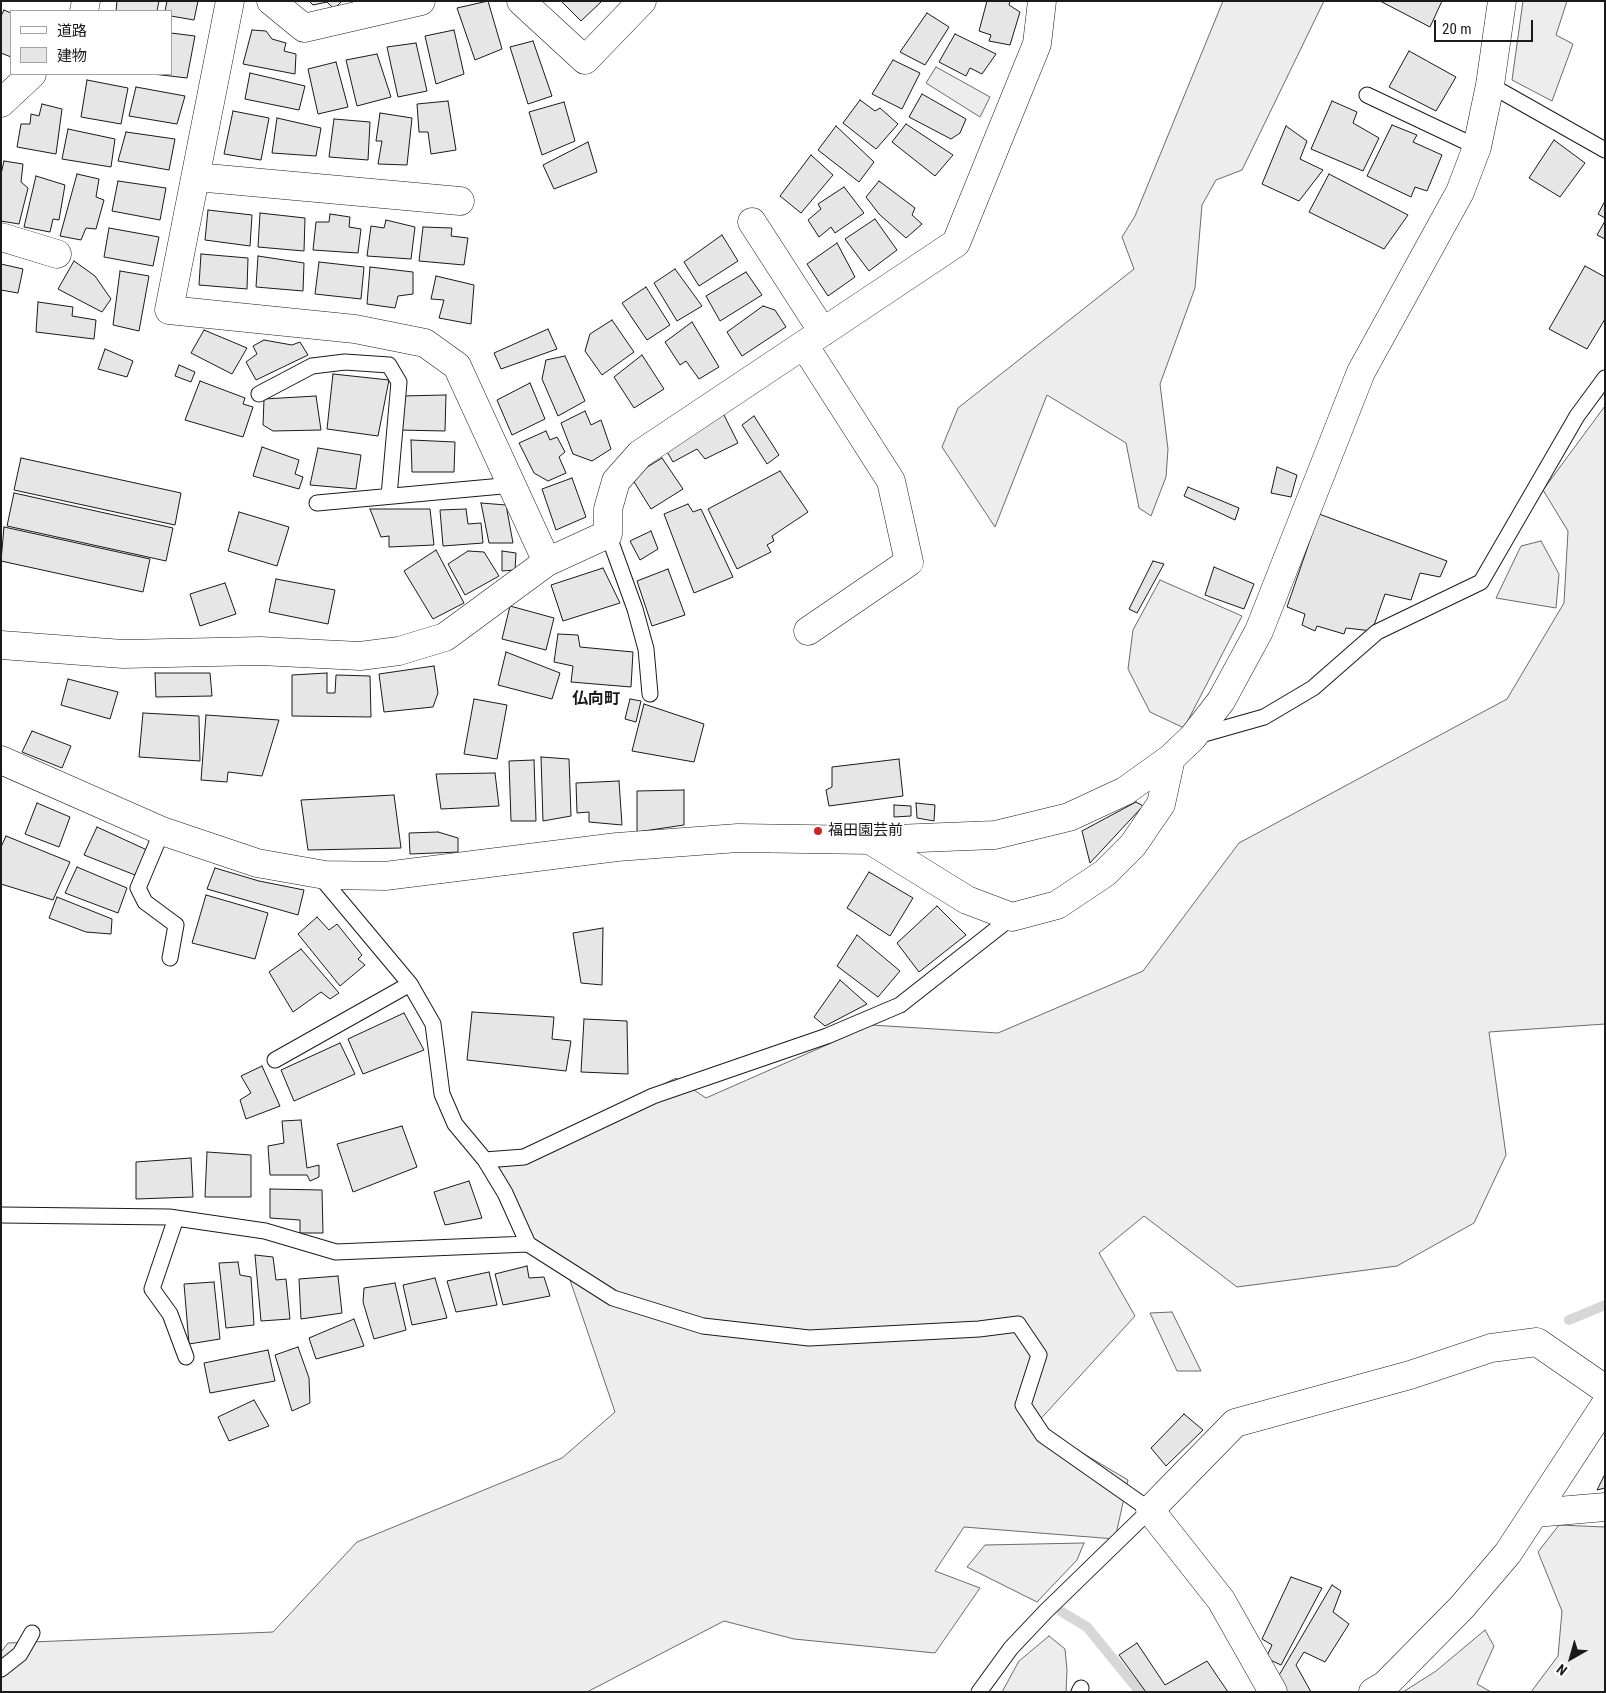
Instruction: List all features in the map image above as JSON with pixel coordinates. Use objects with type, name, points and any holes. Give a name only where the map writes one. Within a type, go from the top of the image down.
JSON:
[{"type":"street","points":[[230,1],[169,310],[355,329],[425,343],[457,366],[547,562]]},
{"type":"street","points":[[271,1],[304,28],[421,1]]},
{"type":"street","points":[[521,1],[585,60],[642,1]]},
{"type":"street","points":[[1,645],[123,654],[260,652],[360,656],[399,651],[445,637],[547,562],[608,534],[608,510],[616,481],[640,454],[956,243],[1037,44],[1042,1]]},
{"type":"street","points":[[1,760],[162,830],[258,863],[318,874],[385,876],[617,847],[738,838],[870,840],[994,835],[1070,817],[1125,791],[1171,758],[1193,737],[1221,701],[1259,631],[1361,372],[1460,192],[1477,147],[1490,85],[1502,1]]},
{"type":"street","points":[[1,104],[31,75]]},
{"type":"street","points":[[196,176],[460,201]]},
{"type":"street","points":[[752,222],[891,481],[909,562],[808,631]]},
{"type":"street","points":[[1,237],[57,254]]},
{"type":"street","points":[[870,840],[967,900],[1012,917],[1057,905],[1105,873],[1126,852],[1161,804],[1171,758]]},
{"type":"street","points":[[1273,1692],[1221,1600],[1150,1510],[1234,1423],[1410,1375],[1491,1348],[1537,1342],[1605,1389]]},
{"type":"street","points":[[1373,1692],[1385,1685],[1462,1607],[1508,1553],[1605,1405]]},
{"type":"street","points":[[1534,1513],[1605,1507]]},
{"type":"lane","points":[[1490,85],[1605,150]]},
{"type":"lane","points":[[1367,95],[1477,147]]},
{"type":"lane","points":[[259,394],[312,366],[345,362],[389,365],[399,382],[389,496]]},
{"type":"lane","points":[[1193,737],[1264,717],[1313,688],[1377,632],[1481,582],[1577,416],[1605,378]]},
{"type":"lane","points":[[317,503],[513,485]]},
{"type":"lane","points":[[608,534],[635,609],[646,649],[650,694]]},
{"type":"lane","points":[[162,830],[138,888],[145,902],[176,925],[170,958]]},
{"type":"lane","points":[[318,874],[410,984],[433,1024],[442,1094],[454,1124],[485,1160],[505,1193],[528,1244],[613,1298],[704,1326],[809,1338],[1018,1324],[1040,1355],[1023,1406],[1043,1435],[1150,1510],[1046,1611],[1012,1648],[979,1692]]},
{"type":"lane","points":[[485,1160],[524,1157],[653,1096],[827,1036],[900,1005],[1012,917]]},
{"type":"lane","points":[[275,1060],[410,984]]},
{"type":"lane","points":[[1,1216],[176,1218],[265,1231],[336,1252],[528,1244]]},
{"type":"lane","points":[[176,1218],[152,1289],[170,1314],[186,1357]]},
{"type":"lane","points":[[1,1669],[20,1654],[32,1633]]},
{"type":"shaded area","points":[[1223,1],[1324,1],[1242,170],[1216,180],[1202,205],[1195,288],[1160,384],[1168,449],[1166,477],[1151,516],[1139,508],[1126,443],[1047,395],[995,527],[942,447],[958,408],[1134,269],[1122,237],[1135,216]]},
{"type":"shaded area","points":[[1523,1],[1567,1],[1556,35],[1573,44],[1552,101],[1512,80]]},
{"type":"shaded area","points":[[936,67],[990,97],[980,117],[926,83]]},
{"type":"shaded area","points":[[1605,406],[1605,1024],[1489,1032],[1506,1155],[1474,1223],[1397,1266],[1237,1287],[1144,1216],[1099,1253],[1135,1316],[1035,1425],[1128,1480],[1115,1539],[964,1527],[935,1571],[980,1588],[935,1653],[794,1639],[724,1621],[587,1692],[1,1692],[1,1652],[8,1643],[273,1632],[357,1542],[562,1458],[615,1412],[570,1280],[544,1257],[483,1172],[676,1078],[706,1098],[872,1025],[998,1033],[1143,971],[1239,843],[1507,699],[1564,603],[1568,531],[1543,490]]},
{"type":"shaded area","points":[[1541,541],[1559,574],[1556,608],[1496,598],[1521,546]]},
{"type":"shaded area","points":[[1160,580],[1242,616],[1184,728],[1150,712],[1128,669],[1133,630]]},
{"type":"shaded area","points":[[1172,1312],[1201,1371],[1177,1371],[1150,1313]]},
{"type":"shaded area","points":[[1559,1525],[1605,1527],[1605,1692],[1531,1692],[1558,1656],[1562,1611],[1538,1552]]},
{"type":"shaded area","points":[[1084,1543],[1077,1560],[1037,1602],[967,1567],[985,1545]]},
{"type":"shaded area","points":[[1485,1630],[1494,1646],[1477,1684],[1491,1692],[1403,1692],[1436,1671]]},
{"type":"shaded area","points":[[1049,1636],[1065,1649],[1067,1670],[1066,1692],[1002,1692],[1019,1661]]},
{"type":"building","points":[[117,1],[159,1],[157,10],[116,10]]},
{"type":"building","points":[[167,1],[198,1],[194,20],[172,16],[172,10],[165,10]]},
{"type":"building","points":[[309,1],[342,1],[334,9],[327,2],[313,5]]},
{"type":"building","points":[[488,1],[502,49],[475,60],[457,8]]},
{"type":"building","points":[[561,1],[602,1],[581,21]]},
{"type":"building","points":[[987,1],[1010,1],[1009,5],[1020,12],[1010,45],[989,41],[991,35],[979,31]]},
{"type":"building","points":[[1380,1],[1442,1],[1430,27]]},
{"type":"building","points":[[4,10],[10,13],[10,57],[1,53],[1,16]]},
{"type":"building","points":[[927,13],[949,27],[925,65],[900,52]]},
{"type":"building","points":[[252,30],[266,31],[272,39],[286,43],[284,51],[296,54],[295,74],[243,64]]},
{"type":"building","points":[[454,30],[464,74],[436,84],[425,36]]},
{"type":"building","points":[[172,33],[195,36],[187,78],[162,75],[172,75]]},
{"type":"building","points":[[955,34],[996,54],[982,74],[970,68],[966,76],[939,62]]},
{"type":"building","points":[[533,41],[552,96],[528,104],[510,47]]},
{"type":"building","points":[[416,43],[427,91],[398,97],[387,47]]},
{"type":"building","points":[[1409,51],[1456,77],[1436,111],[1389,87]]},
{"type":"building","points":[[377,54],[391,97],[357,106],[346,60]]},
{"type":"building","points":[[893,60],[920,73],[902,109],[872,94]]},
{"type":"building","points":[[336,62],[348,107],[318,114],[308,69]]},
{"type":"building","points":[[250,73],[305,86],[299,110],[245,99]]},
{"type":"building","points":[[87,80],[128,88],[121,124],[81,117]]},
{"type":"building","points":[[136,87],[185,96],[177,124],[129,116]]},
{"type":"building","points":[[922,94],[966,119],[960,133],[951,139],[909,117]]},
{"type":"building","points":[[860,100],[875,111],[880,108],[898,124],[876,149],[843,123]]},
{"type":"building","points":[[448,101],[456,150],[431,154],[428,132],[419,132],[417,104]]},
{"type":"building","points":[[1332,101],[1357,112],[1353,123],[1379,138],[1363,171],[1311,149]]},
{"type":"building","points":[[564,102],[575,141],[542,155],[529,112]]},
{"type":"building","points":[[42,104],[62,109],[56,154],[17,147],[21,124],[30,124],[31,114],[39,116]]},
{"type":"building","points":[[233,111],[269,118],[261,160],[224,154]]},
{"type":"building","points":[[380,113],[412,118],[407,165],[378,164],[382,141],[376,141]]},
{"type":"building","points":[[277,118],[321,128],[316,156],[272,153]]},
{"type":"building","points":[[334,119],[370,122],[368,160],[329,157]]},
{"type":"building","points":[[906,124],[953,155],[935,176],[892,142]]},
{"type":"building","points":[[1392,125],[1417,135],[1413,142],[1442,155],[1427,191],[1415,187],[1411,197],[1367,176]]},
{"type":"building","points":[[836,126],[874,162],[859,182],[818,150]]},
{"type":"building","points":[[1286,126],[1307,141],[1300,159],[1323,170],[1299,201],[1262,184]]},
{"type":"building","points":[[68,129],[115,139],[111,167],[62,159]]},
{"type":"building","points":[[126,132],[175,139],[169,170],[118,161]]},
{"type":"building","points":[[1554,140],[1585,163],[1560,197],[1529,178]]},
{"type":"building","points":[[588,142],[597,172],[554,189],[543,165]]},
{"type":"building","points":[[811,155],[833,175],[801,213],[780,196]]},
{"type":"building","points":[[4,161],[23,164],[21,182],[28,188],[19,224],[1,221],[1,174]]},
{"type":"building","points":[[77,174],[99,179],[96,197],[104,200],[96,229],[86,228],[81,240],[60,236]]},
{"type":"building","points":[[1329,174],[1408,215],[1384,249],[1309,212]]},
{"type":"building","points":[[36,176],[65,185],[59,220],[53,219],[50,232],[24,227]]},
{"type":"building","points":[[118,181],[166,188],[160,220],[112,211]]},
{"type":"building","points":[[879,181],[915,208],[912,215],[922,224],[906,238],[879,214],[866,197]]},
{"type":"building","points":[[844,187],[864,213],[835,233],[831,227],[819,237],[808,220],[821,209],[818,204]]},
{"type":"building","points":[[1605,201],[1605,218],[1598,214]]},
{"type":"building","points":[[208,210],[252,215],[250,246],[205,240]]},
{"type":"building","points":[[260,213],[305,218],[304,251],[258,247]]},
{"type":"building","points":[[330,214],[350,217],[349,227],[361,229],[358,253],[313,250],[316,222],[329,222]]},
{"type":"building","points":[[875,219],[897,250],[869,271],[845,239]]},
{"type":"building","points":[[386,220],[415,227],[411,259],[367,256],[371,226],[384,228]]},
{"type":"building","points":[[1605,221],[1605,239],[1597,235]]},
{"type":"building","points":[[423,227],[452,228],[451,236],[468,238],[464,265],[419,261]]},
{"type":"building","points":[[109,228],[159,237],[153,266],[104,257]]},
{"type":"building","points":[[722,235],[738,261],[699,286],[684,262]]},
{"type":"building","points":[[837,243],[855,277],[828,296],[807,264]]},
{"type":"building","points":[[201,254],[248,258],[247,289],[199,285]]},
{"type":"building","points":[[258,256],[304,263],[303,291],[256,287]]},
{"type":"building","points":[[74,261],[95,276],[111,299],[102,312],[58,289]]},
{"type":"building","points":[[319,262],[364,267],[361,299],[315,294]]},
{"type":"building","points":[[1,264],[23,269],[18,293],[1,290]]},
{"type":"building","points":[[1585,266],[1605,277],[1605,319],[1587,349],[1549,329]]},
{"type":"building","points":[[370,267],[413,272],[413,294],[398,296],[395,308],[367,304]]},
{"type":"building","points":[[675,269],[702,306],[677,321],[654,283]]},
{"type":"building","points":[[120,271],[149,276],[139,331],[113,325]]},
{"type":"building","points":[[746,272],[762,295],[720,321],[706,296]]},
{"type":"building","points":[[436,276],[474,285],[471,324],[439,318],[444,300],[431,299]]},
{"type":"building","points":[[646,287],[670,325],[647,340],[622,303]]},
{"type":"building","points":[[38,302],[73,307],[72,316],[96,320],[94,339],[36,332]]},
{"type":"building","points":[[763,306],[775,310],[786,327],[742,356],[727,332]]},
{"type":"building","points":[[612,320],[634,352],[602,375],[585,351],[590,334]]},
{"type":"building","points":[[692,322],[719,367],[699,379],[686,361],[680,365],[665,342]]},
{"type":"building","points":[[548,329],[557,349],[501,369],[494,353]]},
{"type":"building","points":[[204,330],[247,348],[232,374],[191,353]]},
{"type":"building","points":[[264,340],[292,345],[300,342],[308,355],[256,380],[246,362],[257,354],[253,346]]},
{"type":"building","points":[[105,349],[133,361],[127,377],[98,369]]},
{"type":"building","points":[[642,355],[664,389],[634,408],[614,377]]},
{"type":"building","points":[[565,356],[585,401],[558,416],[542,379],[546,360]]},
{"type":"building","points":[[179,365],[195,372],[191,382],[175,376]]},
{"type":"building","points":[[333,374],[389,380],[378,436],[327,429]]},
{"type":"building","points":[[200,381],[245,398],[243,404],[253,407],[243,437],[185,420]]},
{"type":"building","points":[[530,383],[545,419],[512,435],[497,400]]},
{"type":"building","points":[[446,395],[445,431],[398,430],[401,396]]},
{"type":"building","points":[[316,396],[321,430],[273,431],[263,425],[264,399]]},
{"type":"building","points":[[585,411],[591,425],[601,420],[611,449],[592,461],[573,454],[561,423]]},
{"type":"building","points":[[723,413],[738,443],[705,459],[697,449],[673,462],[666,450]]},
{"type":"building","points":[[754,416],[779,455],[767,464],[742,425]]},
{"type":"building","points":[[546,431],[550,440],[557,437],[565,452],[559,457],[566,473],[548,481],[534,473],[519,443]]},
{"type":"building","points":[[411,440],[455,442],[454,472],[412,472]]},
{"type":"building","points":[[262,447],[299,460],[295,474],[303,477],[299,489],[253,476]]},
{"type":"building","points":[[318,448],[361,455],[356,489],[310,485]]},
{"type":"building","points":[[21,458],[181,493],[175,525],[14,490]]},
{"type":"building","points":[[662,458],[683,489],[651,509],[631,477]]},
{"type":"building","points":[[1277,467],[1297,475],[1291,497],[1271,493]]},
{"type":"building","points":[[780,471],[808,512],[772,536],[774,541],[767,545],[771,552],[737,569],[708,509]]},
{"type":"building","points":[[572,478],[586,517],[556,530],[542,489]]},
{"type":"building","points":[[1188,487],[1239,508],[1235,520],[1184,496]]},
{"type":"building","points":[[14,493],[173,528],[166,561],[7,526]]},
{"type":"building","points":[[481,503],[506,505],[513,543],[489,543]]},
{"type":"building","points":[[688,504],[693,512],[701,509],[733,577],[694,593],[664,514]]},
{"type":"building","points":[[370,509],[430,509],[434,545],[389,547],[389,536],[381,537]]},
{"type":"building","points":[[466,509],[468,524],[481,523],[483,543],[443,546],[440,510]]},
{"type":"building","points":[[239,512],[289,527],[277,566],[228,551]]},
{"type":"building","points":[[1319,514],[1447,561],[1440,577],[1420,573],[1411,600],[1385,594],[1372,631],[1346,628],[1344,634],[1317,626],[1315,631],[1302,625],[1305,614],[1287,607]]},
{"type":"building","points":[[4,527],[150,559],[143,592],[1,561]]},
{"type":"building","points":[[651,531],[658,549],[640,560],[630,541]]},
{"type":"building","points":[[436,550],[464,603],[433,619],[404,571]]},
{"type":"building","points":[[468,551],[484,552],[499,576],[465,595],[448,564]]},
{"type":"building","points":[[502,551],[516,553],[515,570],[502,571]]},
{"type":"building","points":[[1153,561],[1164,564],[1137,613],[1129,609]]},
{"type":"building","points":[[1214,567],[1254,584],[1244,609],[1205,595]]},
{"type":"building","points":[[603,568],[620,603],[563,621],[551,585]]},
{"type":"building","points":[[668,569],[685,615],[652,626],[637,581]]},
{"type":"building","points":[[276,579],[335,590],[328,624],[269,612]]},
{"type":"building","points":[[225,583],[236,614],[200,626],[190,594]]},
{"type":"building","points":[[510,606],[554,618],[546,650],[502,639]]},
{"type":"building","points":[[558,634],[578,635],[580,647],[633,652],[631,687],[571,682],[573,666],[554,662]]},
{"type":"building","points":[[506,652],[560,673],[552,699],[498,685]]},
{"type":"building","points":[[434,666],[438,693],[433,707],[384,712],[379,674]]},
{"type":"building","points":[[155,673],[210,673],[212,696],[156,697]]},
{"type":"building","points":[[327,673],[327,693],[335,693],[336,675],[370,676],[371,717],[292,716],[292,675]]},
{"type":"building","points":[[68,679],[118,692],[110,719],[61,705]]},
{"type":"building","points":[[474,699],[507,705],[497,759],[464,754]]},
{"type":"building","points":[[630,699],[641,701],[636,722],[625,719]]},
{"type":"building","points":[[644,704],[704,724],[694,762],[632,751]]},
{"type":"building","points":[[143,713],[199,716],[200,761],[139,757]]},
{"type":"building","points":[[206,715],[279,720],[262,776],[228,772],[227,782],[201,780]]},
{"type":"building","points":[[32,731],[71,746],[62,768],[22,752]]},
{"type":"building","points":[[541,757],[569,759],[571,816],[543,821]]},
{"type":"building","points":[[899,759],[903,796],[829,806],[826,790],[832,787],[832,767]]},
{"type":"building","points":[[534,760],[536,821],[511,821],[509,761]]},
{"type":"building","points":[[495,773],[499,806],[441,809],[436,774]]},
{"type":"building","points":[[619,781],[622,825],[589,822],[589,812],[577,813],[576,783]]},
{"type":"building","points":[[684,790],[684,825],[637,832],[637,791]]},
{"type":"building","points":[[394,795],[401,848],[308,850],[301,800]]},
{"type":"building","points":[[1136,802],[1143,806],[1090,863],[1082,831]]},
{"type":"building","points":[[37,803],[70,817],[59,847],[25,834]]},
{"type":"building","points":[[916,803],[935,805],[934,821],[917,818]]},
{"type":"building","points":[[894,805],[911,806],[911,816],[894,817]]},
{"type":"building","points":[[97,827],[147,850],[135,875],[84,855]]},
{"type":"building","points":[[438,832],[458,838],[458,852],[410,854],[409,833]]},
{"type":"building","points":[[6,836],[70,862],[53,900],[1,884],[1,847]]},
{"type":"building","points":[[77,867],[127,888],[118,913],[65,893]]},
{"type":"building","points":[[215,868],[259,881],[304,890],[298,915],[207,889]]},
{"type":"building","points":[[869,872],[913,898],[890,936],[847,908]]},
{"type":"building","points":[[206,895],[268,913],[255,959],[192,943]]},
{"type":"building","points":[[57,897],[112,919],[111,934],[86,932],[49,918]]},
{"type":"building","points":[[937,906],[966,935],[919,972],[897,943]]},
{"type":"building","points":[[317,917],[329,930],[337,924],[362,955],[358,959],[365,965],[340,986],[298,934]]},
{"type":"building","points":[[603,928],[602,985],[581,983],[573,933]]},
{"type":"building","points":[[857,935],[900,971],[878,997],[837,966]]},
{"type":"building","points":[[301,949],[339,993],[330,999],[321,992],[293,1012],[269,972]]},
{"type":"building","points":[[840,980],[867,1004],[825,1026],[814,1017]]},
{"type":"building","points":[[472,1012],[554,1017],[552,1039],[571,1041],[566,1071],[467,1060]]},
{"type":"building","points":[[404,1013],[424,1050],[363,1074],[348,1039]]},
{"type":"building","points":[[584,1019],[627,1021],[628,1074],[581,1072]]},
{"type":"building","points":[[340,1043],[355,1074],[294,1101],[281,1070]]},
{"type":"building","points":[[262,1066],[280,1106],[246,1119],[240,1100],[251,1093],[241,1076]]},
{"type":"building","points":[[301,1120],[307,1168],[319,1165],[319,1177],[310,1181],[307,1175],[270,1175],[268,1146],[284,1143],[282,1121]]},
{"type":"building","points":[[402,1126],[417,1167],[353,1192],[337,1144]]},
{"type":"building","points":[[207,1152],[251,1155],[251,1197],[205,1197]]},
{"type":"building","points":[[191,1158],[193,1197],[136,1199],[136,1162]]},
{"type":"building","points":[[469,1181],[482,1218],[445,1225],[434,1192]]},
{"type":"building","points":[[270,1189],[322,1190],[323,1233],[300,1233],[300,1220],[270,1218]]},
{"type":"building","points":[[255,1255],[273,1257],[276,1280],[286,1279],[290,1319],[261,1321]]},
{"type":"building","points":[[238,1262],[240,1275],[251,1277],[254,1325],[226,1328],[219,1263]]},
{"type":"building","points":[[527,1266],[529,1278],[544,1277],[550,1296],[503,1305],[495,1274]]},
{"type":"building","points":[[489,1272],[497,1305],[456,1312],[447,1281]]},
{"type":"building","points":[[338,1276],[342,1313],[301,1319],[299,1279]]},
{"type":"building","points":[[435,1278],[447,1318],[412,1325],[403,1285]]},
{"type":"building","points":[[214,1282],[220,1339],[189,1344],[184,1284]]},
{"type":"building","points":[[395,1283],[406,1330],[374,1339],[363,1302],[364,1288]]},
{"type":"building","points":[[354,1319],[364,1346],[316,1359],[309,1338]]},
{"type":"building","points":[[298,1347],[309,1378],[310,1403],[292,1411],[275,1355]]},
{"type":"building","points":[[268,1350],[275,1381],[210,1393],[204,1363]]},
{"type":"building","points":[[254,1400],[269,1426],[229,1441],[218,1417]]},
{"type":"building","points":[[1184,1414],[1203,1430],[1166,1466],[1151,1448]]},
{"type":"building","points":[[1605,1474],[1605,1488],[1597,1490]]},
{"type":"building","points":[[1291,1577],[1322,1588],[1281,1665],[1266,1658],[1272,1645],[1262,1639]]},
{"type":"building","points":[[1332,1585],[1341,1591],[1333,1612],[1349,1624],[1325,1662],[1304,1652],[1296,1665],[1311,1692],[1284,1692],[1278,1677]]},
{"type":"building","points":[[1137,1643],[1165,1685],[1207,1661],[1228,1692],[1146,1692],[1119,1655]]},
{"type":"waterway","points":[[1569,1320],[1605,1305]]},
{"type":"waterway","points":[[1062,1612],[1087,1627],[1140,1692]]},
{"type":"place","name":"福田園芸前","points":[[818,831]]},
{"type":"district","name":"仏向町","points":[[596,700]]}]
